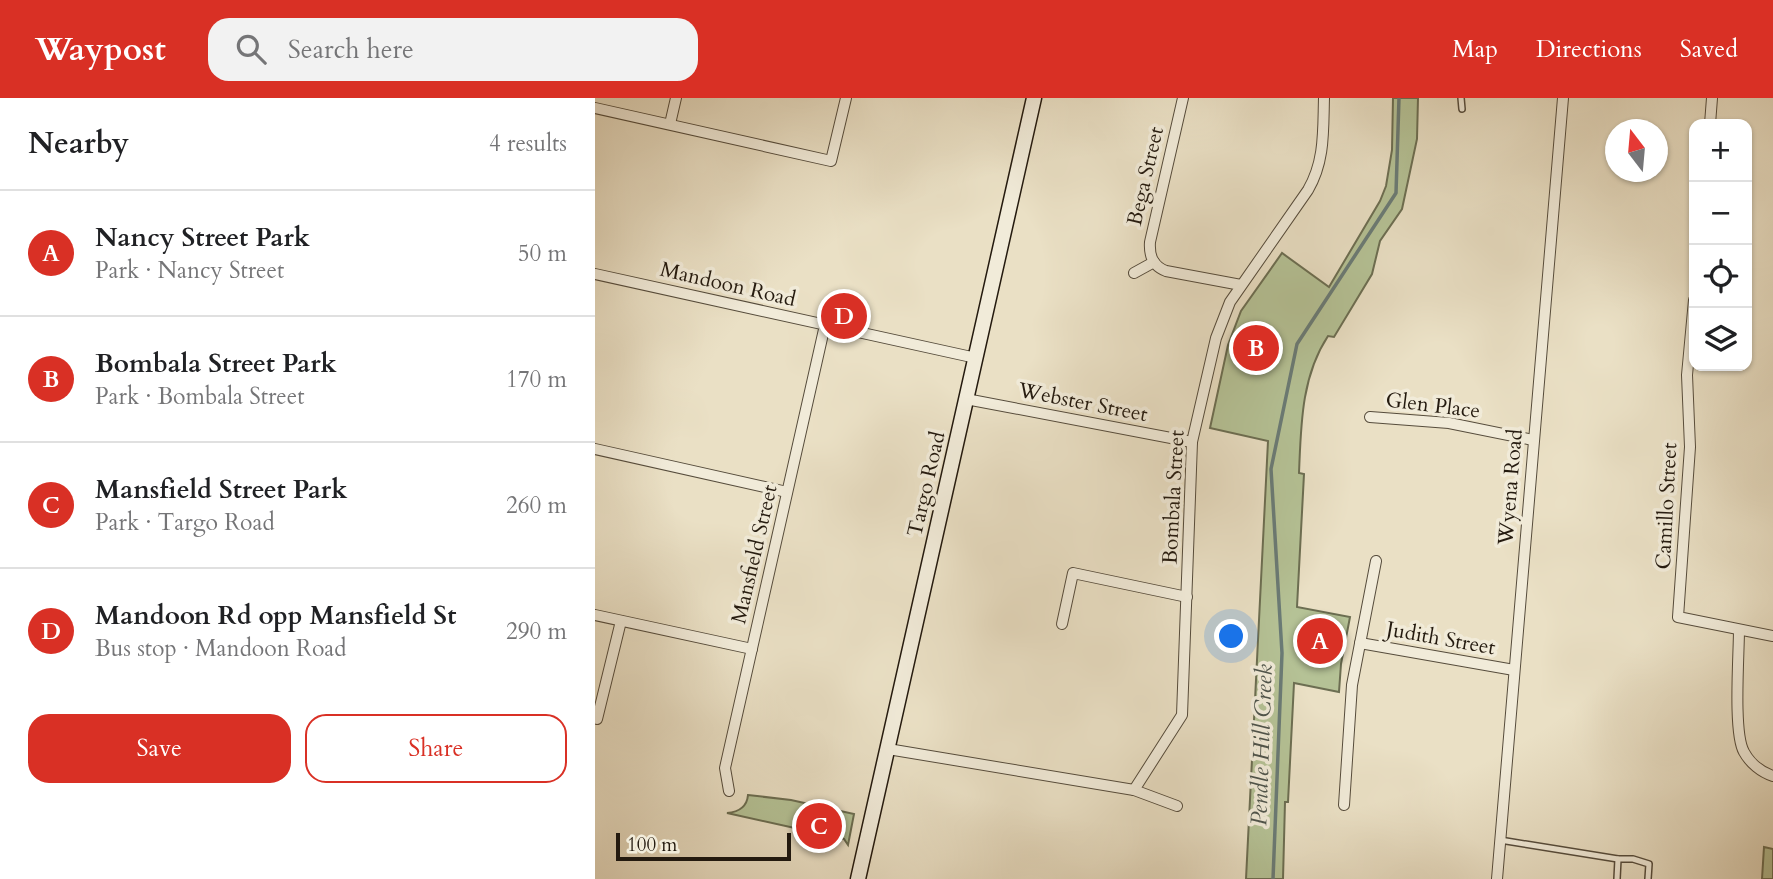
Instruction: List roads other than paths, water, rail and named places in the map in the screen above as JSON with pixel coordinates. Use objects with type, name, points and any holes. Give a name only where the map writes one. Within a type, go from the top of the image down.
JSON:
[{"type":"street","points":[[670,124],[676,98]]},
{"type":"street","points":[[595,108],[831,161],[846,98]]},
{"type":"street","name":"Targo Road","points":[[858,879],[1034,98]]},
{"type":"street","name":"Bega Street","points":[[1154,262],[1150,255],[1150,242],[1183,98]]},
{"type":"street","name":"Bombala Street","points":[[1134,790],[1182,715],[1192,442],[1216,338],[1224,315],[1241,285],[1308,190],[1316,174],[1322,152],[1324,98]]},
{"type":"street","name":"Wyena Road","points":[[1497,879],[1563,98]]},
{"type":"street","points":[[1710,119],[1712,98]]},
{"type":"street","points":[[1134,273],[1154,262],[1166,271],[1241,285]]},
{"type":"street","name":"Mandoon Road","points":[[595,274],[975,358]]},
{"type":"street","name":"Camillo Street","points":[[1693,308],[1687,376],[1690,447],[1678,617],[1773,636]]},
{"type":"street","name":"Mansfield Street","points":[[729,791],[725,768],[825,325]]},
{"type":"street","name":"Webster Street","points":[[967,399],[1192,442]]},
{"type":"street","name":"Glen Place","points":[[1370,416],[1448,422],[1534,440]]},
{"type":"street","points":[[595,449],[787,492]]},
{"type":"street","points":[[1344,804],[1352,685],[1376,561]]},
{"type":"street","points":[[1062,625],[1073,573],[1187,597]]},
{"type":"street","points":[[595,615],[752,649]]},
{"type":"street","points":[[597,719],[621,621]]},
{"type":"street","points":[[1738,630],[1739,730],[1742,751],[1757,768],[1773,776]]},
{"type":"street","name":"Judith Street","points":[[1360,643],[1514,670]]},
{"type":"street","points":[[888,749],[1134,790],[1177,806]]},
{"type":"lane","points":[[1461,98],[1462,109]]},
{"type":"lane","points":[[1500,840],[1618,859],[1633,859],[1650,864],[1648,879]]},
{"type":"lane","points":[[1617,879],[1618,859]]},
{"type":"waterway","name":"Pendle Hill Creek","points":[[1273,879],[1282,653],[1271,469],[1297,344],[1396,193],[1399,98]]},
{"type":"place","name":"Mandoon Rd opp Mansfield St","points":[[844,316]]},
{"type":"place","name":"Bombala Street Park","points":[[1256,348]]},
{"type":"place","name":"Nancy Street Park","points":[[1320,641]]},
{"type":"place","name":"Mansfield Street Park","points":[[819,826]]}]
